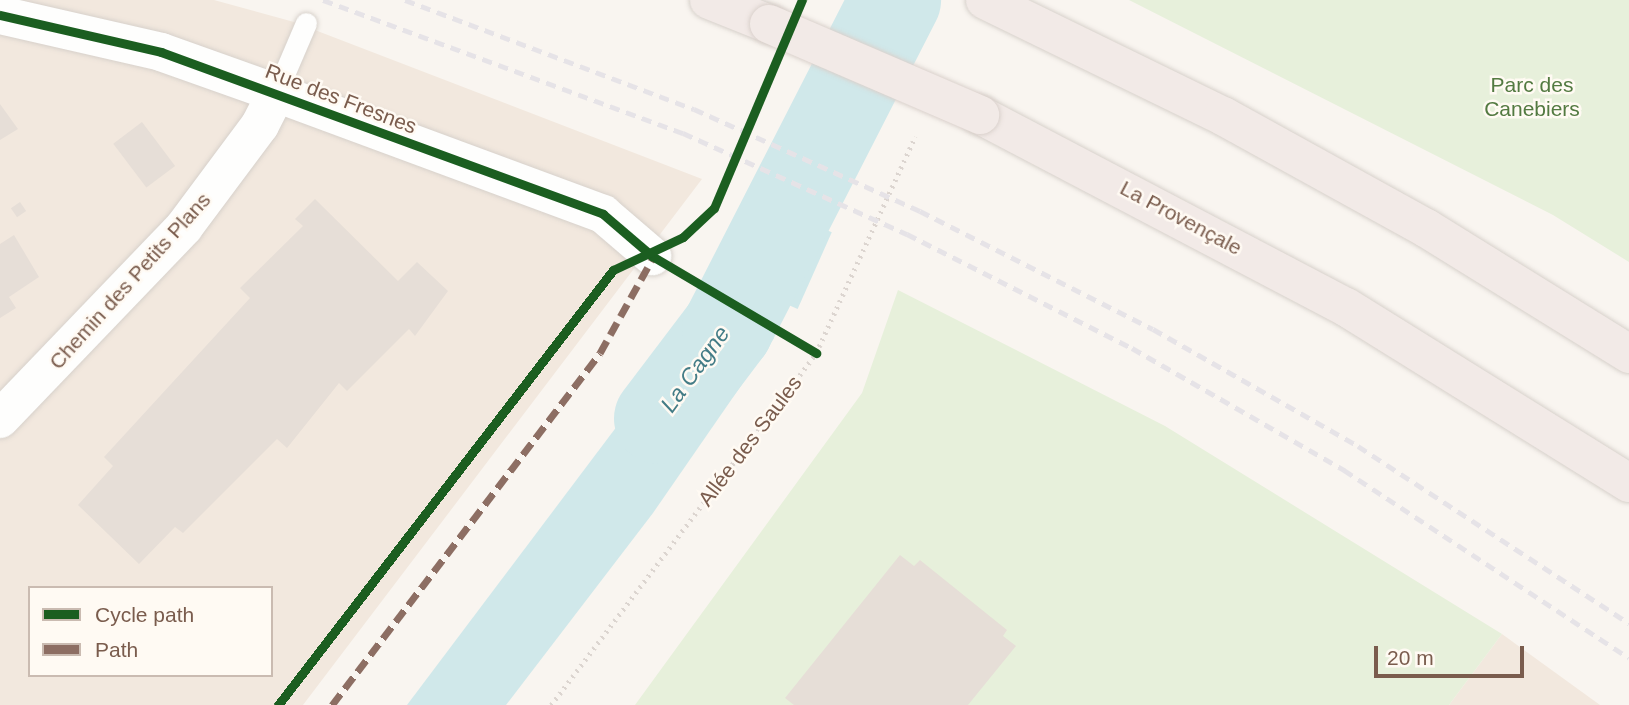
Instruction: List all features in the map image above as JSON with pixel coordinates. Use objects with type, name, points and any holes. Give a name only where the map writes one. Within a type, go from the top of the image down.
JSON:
[{"type":"highway","name":"La Provençale","points":[[709,0],[980,115],[1346,307],[1629,482]]},
{"type":"highway","points":[[1000,7],[1223,116],[1426,228],[1629,354]]},
{"type":"street","name":"Rue des Fresnes","points":[[0,15],[161,52],[276,93],[603,214],[652,256]]},
{"type":"street","name":"Chemin des Petits Plans","points":[[0,419],[184,227],[260,125],[276,93]]},
{"type":"lane","name":"Chemin des Petits Plans","points":[[276,93],[306,23]]},
{"type":"shaded area","points":[[0,0],[214,0],[294,22],[702,179],[303,705],[0,705]]},
{"type":"shaded area","points":[[1502,634],[1600,705],[1449,705]]},
{"type":"green space","name":"Parc des Canebiers","points":[[1129,0],[1629,0],[1629,262],[1553,215]]},
{"type":"green space","points":[[898,290],[1165,426],[1502,634],[1449,705],[635,705],[862,393]]},
{"type":"water","points":[[766,203],[832,232],[798,309],[732,280]]},
{"type":"water","points":[[709,304],[774,338],[653,513],[506,705],[407,705]]},
{"type":"building","points":[[0,104],[18,129],[0,140]]},
{"type":"building","points":[[142,122],[175,166],[146,188],[113,144]]},
{"type":"building","points":[[315,199],[398,281],[417,262],[448,291],[415,336],[409,329],[347,391],[339,383],[287,448],[277,439],[183,533],[175,527],[139,564],[78,505],[113,466],[104,457],[250,298],[240,288],[303,226],[295,219]]},
{"type":"building","points":[[20,202],[26,211],[17,217],[11,208]]},
{"type":"building","points":[[14,235],[39,277],[9,297],[16,308],[0,318],[0,244]]},
{"type":"building","points":[[900,555],[914,566],[920,560],[1007,630],[1003,636],[1016,646],[968,705],[794,705],[785,698]]},
{"type":"waterway","name":"La Cagne","points":[[659,418],[727,328],[895,0]]},
{"type":"railway","points":[[323,0],[683,133],[907,234],[1132,348],[1344,470],[1629,658]]},
{"type":"railway","points":[[405,0],[694,109],[920,211],[1153,329],[1358,446],[1629,623]]},
{"type":"marked path","points":[[332,705],[600,353],[655,254]]},
{"type":"cycle path","points":[[278,705],[613,270],[683,237],[714,208],[802,0]]},
{"type":"cycle path","points":[[0,15],[161,52],[603,214],[652,256],[816,353]]}]
